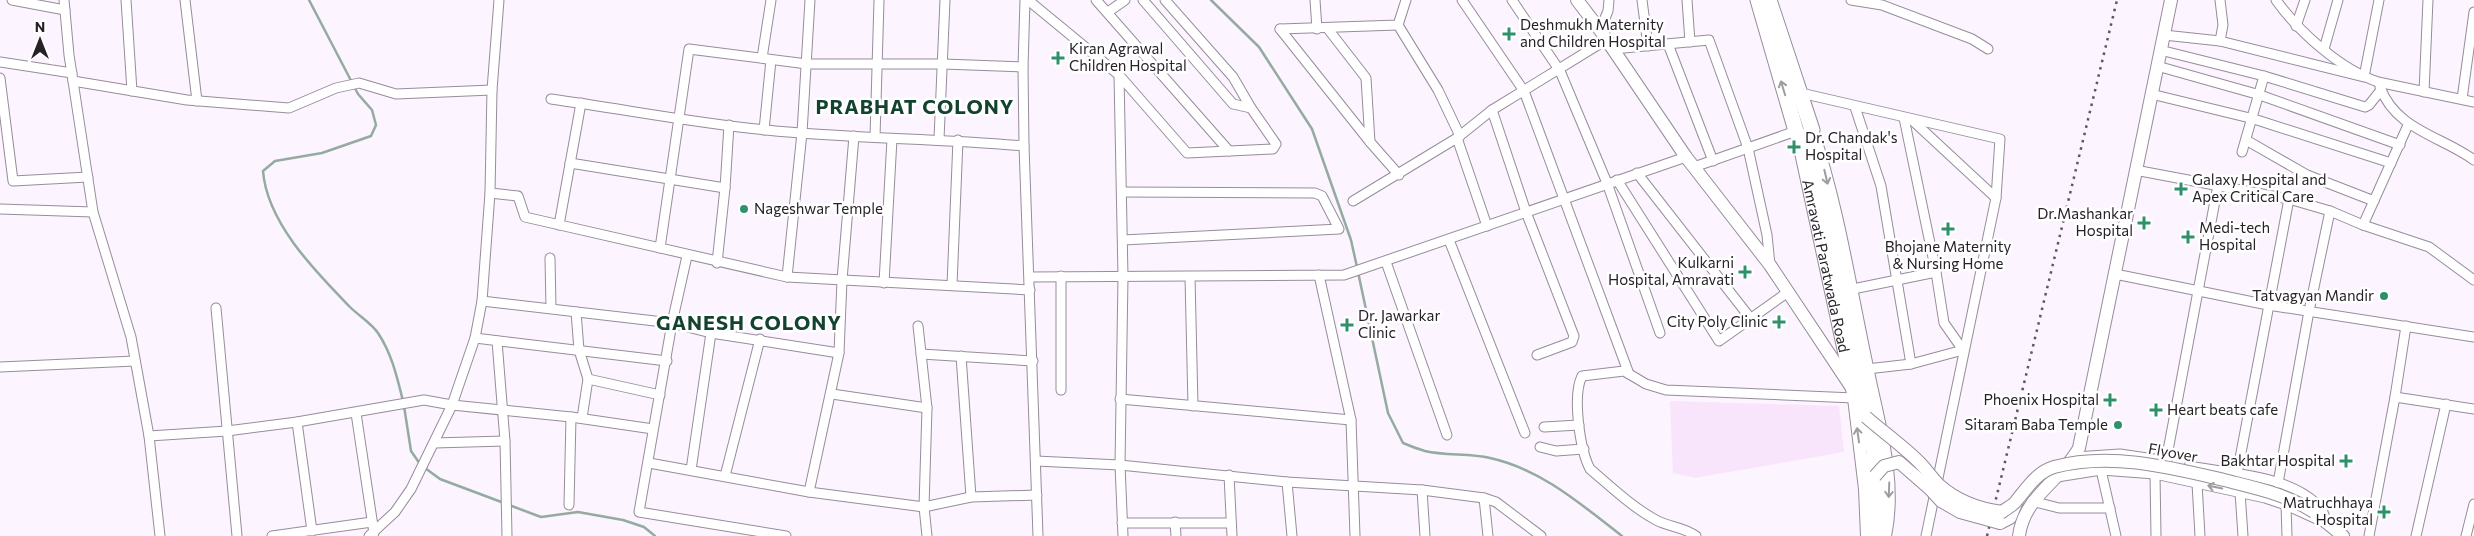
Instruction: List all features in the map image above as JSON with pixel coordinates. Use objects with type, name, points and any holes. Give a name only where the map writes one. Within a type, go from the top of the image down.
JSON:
[{"type":"main road","points":[[1577,0],[1606,39],[1686,157],[1770,265],[1853,393]]},
{"type":"main road","name":"Amravati Paratwada Road","points":[[1758,0],[1812,162],[1849,317],[1874,452],[1877,513],[1875,536]]},
{"type":"main road","name":"Amravati Paratwada Road","points":[[1769,0],[1801,93],[1803,134],[1853,393],[1866,489],[1867,536]]},
{"type":"main road","points":[[2019,536],[2026,510],[2032,501],[2075,457],[2079,448],[2171,0]]},
{"type":"main road","points":[[1803,134],[1824,165],[1852,289],[1889,476],[1885,536]]},
{"type":"main road","name":"Flyover","points":[[1866,417],[1919,462],[1939,485],[1972,506],[2002,512],[2017,501]]},
{"type":"main road","name":"Flyover","points":[[1875,476],[1884,466],[1899,462],[1941,502],[1960,512],[2000,523],[2010,518],[2024,490],[2036,478],[2052,468],[2089,463],[2121,462],[2166,467],[2290,498],[2314,512],[2343,536]]},
{"type":"street","points":[[12,0],[65,10]]},
{"type":"street","points":[[64,0],[72,77],[94,212],[125,314],[135,361],[149,436],[160,536]]},
{"type":"street","points":[[126,0],[132,90]]},
{"type":"street","points":[[185,0],[196,101]]},
{"type":"street","points":[[372,535],[395,512],[411,488],[430,453],[452,405],[476,338],[482,301],[490,193],[492,90],[499,0]]},
{"type":"street","points":[[771,0],[762,58],[771,60]]},
{"type":"street","points":[[787,277],[802,133],[810,0]]},
{"type":"street","points":[[875,138],[878,0]]},
{"type":"street","points":[[939,139],[945,0]]},
{"type":"street","points":[[1027,0],[1023,67],[1024,146],[1038,536]]},
{"type":"street","points":[[1027,0],[1119,75],[1187,153],[1273,149],[1276,147],[1276,144],[1251,108],[1233,77],[1165,0]]},
{"type":"street","points":[[1096,0],[1229,151]]},
{"type":"street","points":[[1108,12],[1125,0]]},
{"type":"street","points":[[1143,0],[1233,104],[1251,108]]},
{"type":"street","points":[[1315,0],[1317,29]]},
{"type":"street","points":[[1406,0],[1398,25],[1438,90],[1459,137],[1487,226]]},
{"type":"street","points":[[1462,0],[1524,91],[1566,198],[1629,374]]},
{"type":"street","points":[[1512,0],[1560,70],[1607,183],[1660,333]]},
{"type":"street","points":[[1606,39],[1609,0]]},
{"type":"street","points":[[1642,0],[1648,46]]},
{"type":"street","points":[[1687,0],[1690,42]]},
{"type":"street","points":[[1851,0],[1882,5],[1972,39],[1988,49]]},
{"type":"street","points":[[2220,0],[2223,25],[2220,41]]},
{"type":"street","points":[[2276,0],[2296,26],[2324,49],[2379,86],[2424,92],[2474,102]]},
{"type":"street","points":[[2296,26],[2305,0]]},
{"type":"street","points":[[2324,49],[2338,0]]},
{"type":"street","points":[[2364,77],[2379,0]]},
{"type":"street","points":[[2424,92],[2428,0]]},
{"type":"street","points":[[2462,99],[2474,12]]},
{"type":"street","points":[[1398,25],[1328,29],[1280,29],[1370,142],[1399,175]]},
{"type":"street","points":[[1328,29],[1366,78],[1370,142]]},
{"type":"street","points":[[2164,35],[2220,41],[2364,77]]},
{"type":"street","points":[[1353,201],[1399,175],[1459,137],[1492,110],[1560,70],[1606,39],[1648,46],[1709,40],[1748,148],[1767,235],[1770,265]]},
{"type":"street","points":[[1668,44],[1714,161]]},
{"type":"street","points":[[660,248],[689,50],[807,64],[943,64],[1023,67]]},
{"type":"street","points":[[2160,50],[2264,76],[2365,107],[2369,105],[2379,86]]},
{"type":"street","points":[[764,130],[771,60]]},
{"type":"street","points":[[0,62],[132,90],[196,101],[289,108],[336,88],[359,83],[396,94],[492,90]]},
{"type":"street","points":[[2157,66],[2260,96],[2400,145]]},
{"type":"street","points":[[1119,75],[1123,240],[1120,399],[1123,536]]},
{"type":"street","points":[[2242,152],[2254,119],[2264,76]]},
{"type":"street","points":[[0,78],[13,181],[88,177]]},
{"type":"street","points":[[2379,86],[2390,107],[2408,125],[2474,160]]},
{"type":"street","points":[[1801,93],[2000,139],[1996,198],[1926,536]]},
{"type":"street","points":[[2151,94],[2254,119],[2391,162]]},
{"type":"street","points":[[551,99],[764,130],[892,139],[958,140],[1024,146]]},
{"type":"street","points":[[560,225],[581,103]]},
{"type":"street","points":[[1855,107],[1881,186],[1911,364]]},
{"type":"street","points":[[1492,110],[1526,212],[1574,336],[1572,342],[1537,355]]},
{"type":"street","points":[[1908,118],[1996,198]]},
{"type":"street","points":[[1908,118],[1944,323],[1963,350]]},
{"type":"street","points":[[716,263],[725,188],[729,125]]},
{"type":"street","points":[[2363,225],[2408,125]]},
{"type":"street","points":[[1694,167],[1748,148],[1803,134]]},
{"type":"street","points":[[809,492],[832,394],[839,353],[842,280],[854,136]]},
{"type":"street","points":[[884,282],[892,139]]},
{"type":"street","points":[[952,286],[958,140]]},
{"type":"street","points":[[2246,140],[2308,175],[2374,201]]},
{"type":"street","points":[[1030,277],[1344,275],[1686,157]]},
{"type":"street","points":[[570,162],[725,188]]},
{"type":"street","points":[[2135,170],[2289,199],[2330,211],[2363,225],[2429,247],[2474,280]]},
{"type":"street","points":[[1637,173],[1751,319]]},
{"type":"street","points":[[1616,180],[1718,340],[1721,341],[1788,292]]},
{"type":"street","points":[[2166,461],[2218,185]]},
{"type":"street","points":[[1122,192],[1315,193],[1322,196],[1339,229],[1123,240]]},
{"type":"street","points":[[490,193],[518,196],[525,217],[716,263],[787,277],[1030,290]]},
{"type":"street","points":[[2237,474],[2289,199]]},
{"type":"street","points":[[0,209],[94,212]]},
{"type":"street","points":[[2278,483],[2309,311],[2330,211]]},
{"type":"street","points":[[1449,240],[1525,433]]},
{"type":"street","points":[[687,256],[672,323],[667,361],[653,429],[649,463],[638,512],[786,536]]},
{"type":"street","points":[[550,258],[551,308]]},
{"type":"street","points":[[1386,262],[1448,435]]},
{"type":"street","points":[[1852,289],[1936,272]]},
{"type":"street","points":[[2115,274],[2268,305],[2474,337]]},
{"type":"street","points":[[1319,275],[1351,420],[1355,536]]},
{"type":"street","points":[[1061,276],[1061,390]]},
{"type":"street","points":[[1190,277],[1193,406]]},
{"type":"street","points":[[482,301],[672,323],[712,333],[760,339],[839,353]]},
{"type":"street","points":[[216,308],[237,536]]},
{"type":"street","points":[[576,312],[579,350],[588,379],[582,418]]},
{"type":"street","points":[[918,326],[926,408],[924,507],[928,536]]},
{"type":"street","points":[[2369,536],[2406,326]]},
{"type":"street","points":[[691,470],[712,333]]},
{"type":"street","points":[[476,338],[667,361]]},
{"type":"street","points":[[725,476],[760,339]]},
{"type":"street","points":[[497,340],[505,442],[507,534]]},
{"type":"street","points":[[1867,369],[1911,364],[1963,350]]},
{"type":"street","points":[[921,354],[1033,361]]},
{"type":"street","points":[[961,356],[971,497]]},
{"type":"street","points":[[0,367],[135,361]]},
{"type":"street","points":[[1696,536],[1686,530],[1657,520],[1590,469],[1579,425],[1578,409],[1582,376],[1620,370],[1646,384],[1666,390],[1853,393]]},
{"type":"street","points":[[588,379],[660,395]]},
{"type":"street","points":[[832,394],[926,408]]},
{"type":"street","points":[[2395,397],[2474,409]]},
{"type":"street","points":[[1120,399],[1351,420]]},
{"type":"street","points":[[149,436],[227,431],[297,422],[424,400],[452,405],[571,416],[653,429]]},
{"type":"street","points":[[2416,536],[2446,404]]},
{"type":"street","points":[[356,413],[372,522],[372,535]]},
{"type":"street","points":[[569,505],[571,416]]},
{"type":"street","points":[[297,422],[312,531]]},
{"type":"street","points":[[1544,427],[1579,425]]},
{"type":"street","points":[[434,443],[505,442]]},
{"type":"street","points":[[1540,447],[1556,451],[1584,449]]},
{"type":"street","points":[[2075,457],[2120,454],[2278,483],[2300,492],[2318,504],[2328,523]]},
{"type":"street","points":[[1036,461],[1120,465],[1287,482],[1422,490],[1484,498],[1496,502],[1541,536]]},
{"type":"street","points":[[649,463],[809,492],[924,507],[971,497],[1037,495]]},
{"type":"street","points":[[2057,477],[2101,470],[2155,474],[2240,492],[2286,505],[2312,518],[2328,523]]},
{"type":"street","points":[[2101,470],[2116,536]]},
{"type":"street","points":[[2155,474],[2156,536]]},
{"type":"street","points":[[1230,475],[1232,536]]},
{"type":"street","points":[[1287,482],[1292,536]]},
{"type":"street","points":[[2197,483],[2200,536]]},
{"type":"street","points":[[1422,490],[1425,536]]},
{"type":"street","points":[[2240,492],[2243,536]]},
{"type":"street","points":[[1484,498],[1488,536]]},
{"type":"street","points":[[2032,501],[2059,508],[2110,508]]},
{"type":"street","points":[[2466,536],[2474,504]]},
{"type":"street","points":[[2286,505],[2286,536]]},
{"type":"street","points":[[272,536],[372,522]]},
{"type":"street","points":[[1175,522],[1176,536]]},
{"type":"street","points":[[1122,523],[1231,522]]},
{"type":"shaded area","points":[[1670,401],[1839,406],[1844,452],[1695,478],[1673,473]]},
{"type":"waterway","points":[[309,0],[358,94],[372,110],[376,125],[371,136],[322,153],[275,161],[263,171],[266,190],[283,228],[295,245],[353,310],[378,333],[390,357],[403,401]]},
{"type":"waterway","points":[[1211,0],[1259,47],[1312,129],[1351,240],[1357,267]]},
{"type":"waterway","points":[[1358,272],[1388,413],[1403,443],[1433,453],[1490,458],[1527,470],[1544,479],[1592,512],[1622,536]]},
{"type":"waterway","points":[[404,406],[411,451],[420,464]]},
{"type":"waterway","points":[[425,468],[440,479],[504,503]]},
{"type":"waterway","points":[[509,505],[541,517],[578,512],[623,520],[644,527],[655,536]]},
{"type":"railway","points":[[1987,536],[2117,0]]},
{"type":"place","name":"Deshmukh Maternity and Children Hospital","points":[[1509,34]]},
{"type":"place","name":"Kiran Agrawal Children Hospital","points":[[1058,58]]},
{"type":"place","name":"Dr. Chandak's Hospital","points":[[1794,147]]},
{"type":"place","name":"Galaxy Hospital and Apex Critical Care","points":[[2181,189]]},
{"type":"place","name":"Nageshwar Temple","points":[[744,209]]},
{"type":"place","name":"Dr.Mashankar Hospital","points":[[2144,223]]},
{"type":"place","name":"Bhojane Maternity & Nursing Home","points":[[1948,229]]},
{"type":"place","name":"Medi-tech Hospital","points":[[2188,237]]},
{"type":"place","name":"Kulkarni Hospital, Amravati","points":[[1745,272]]},
{"type":"place","name":"Tatvagyan Mandir","points":[[2384,296]]},
{"type":"place","name":"City Poly Clinic","points":[[1779,322]]},
{"type":"place","name":"Dr. Jawarkar Clinic","points":[[1347,325]]},
{"type":"place","name":"Phoenix Hospital","points":[[2110,400]]},
{"type":"place","name":"Heart beats cafe","points":[[2156,410]]},
{"type":"place","name":"Sitaram Baba Temple","points":[[2118,425]]},
{"type":"place","name":"Bakhtar Hospital","points":[[2346,461]]},
{"type":"place","name":"Matruchhaya Hospital","points":[[2384,512]]},
{"type":"district","name":"PRABHAT COLONY","points":[[915,107]]},
{"type":"district","name":"GANESH COLONY","points":[[749,323]]}]
